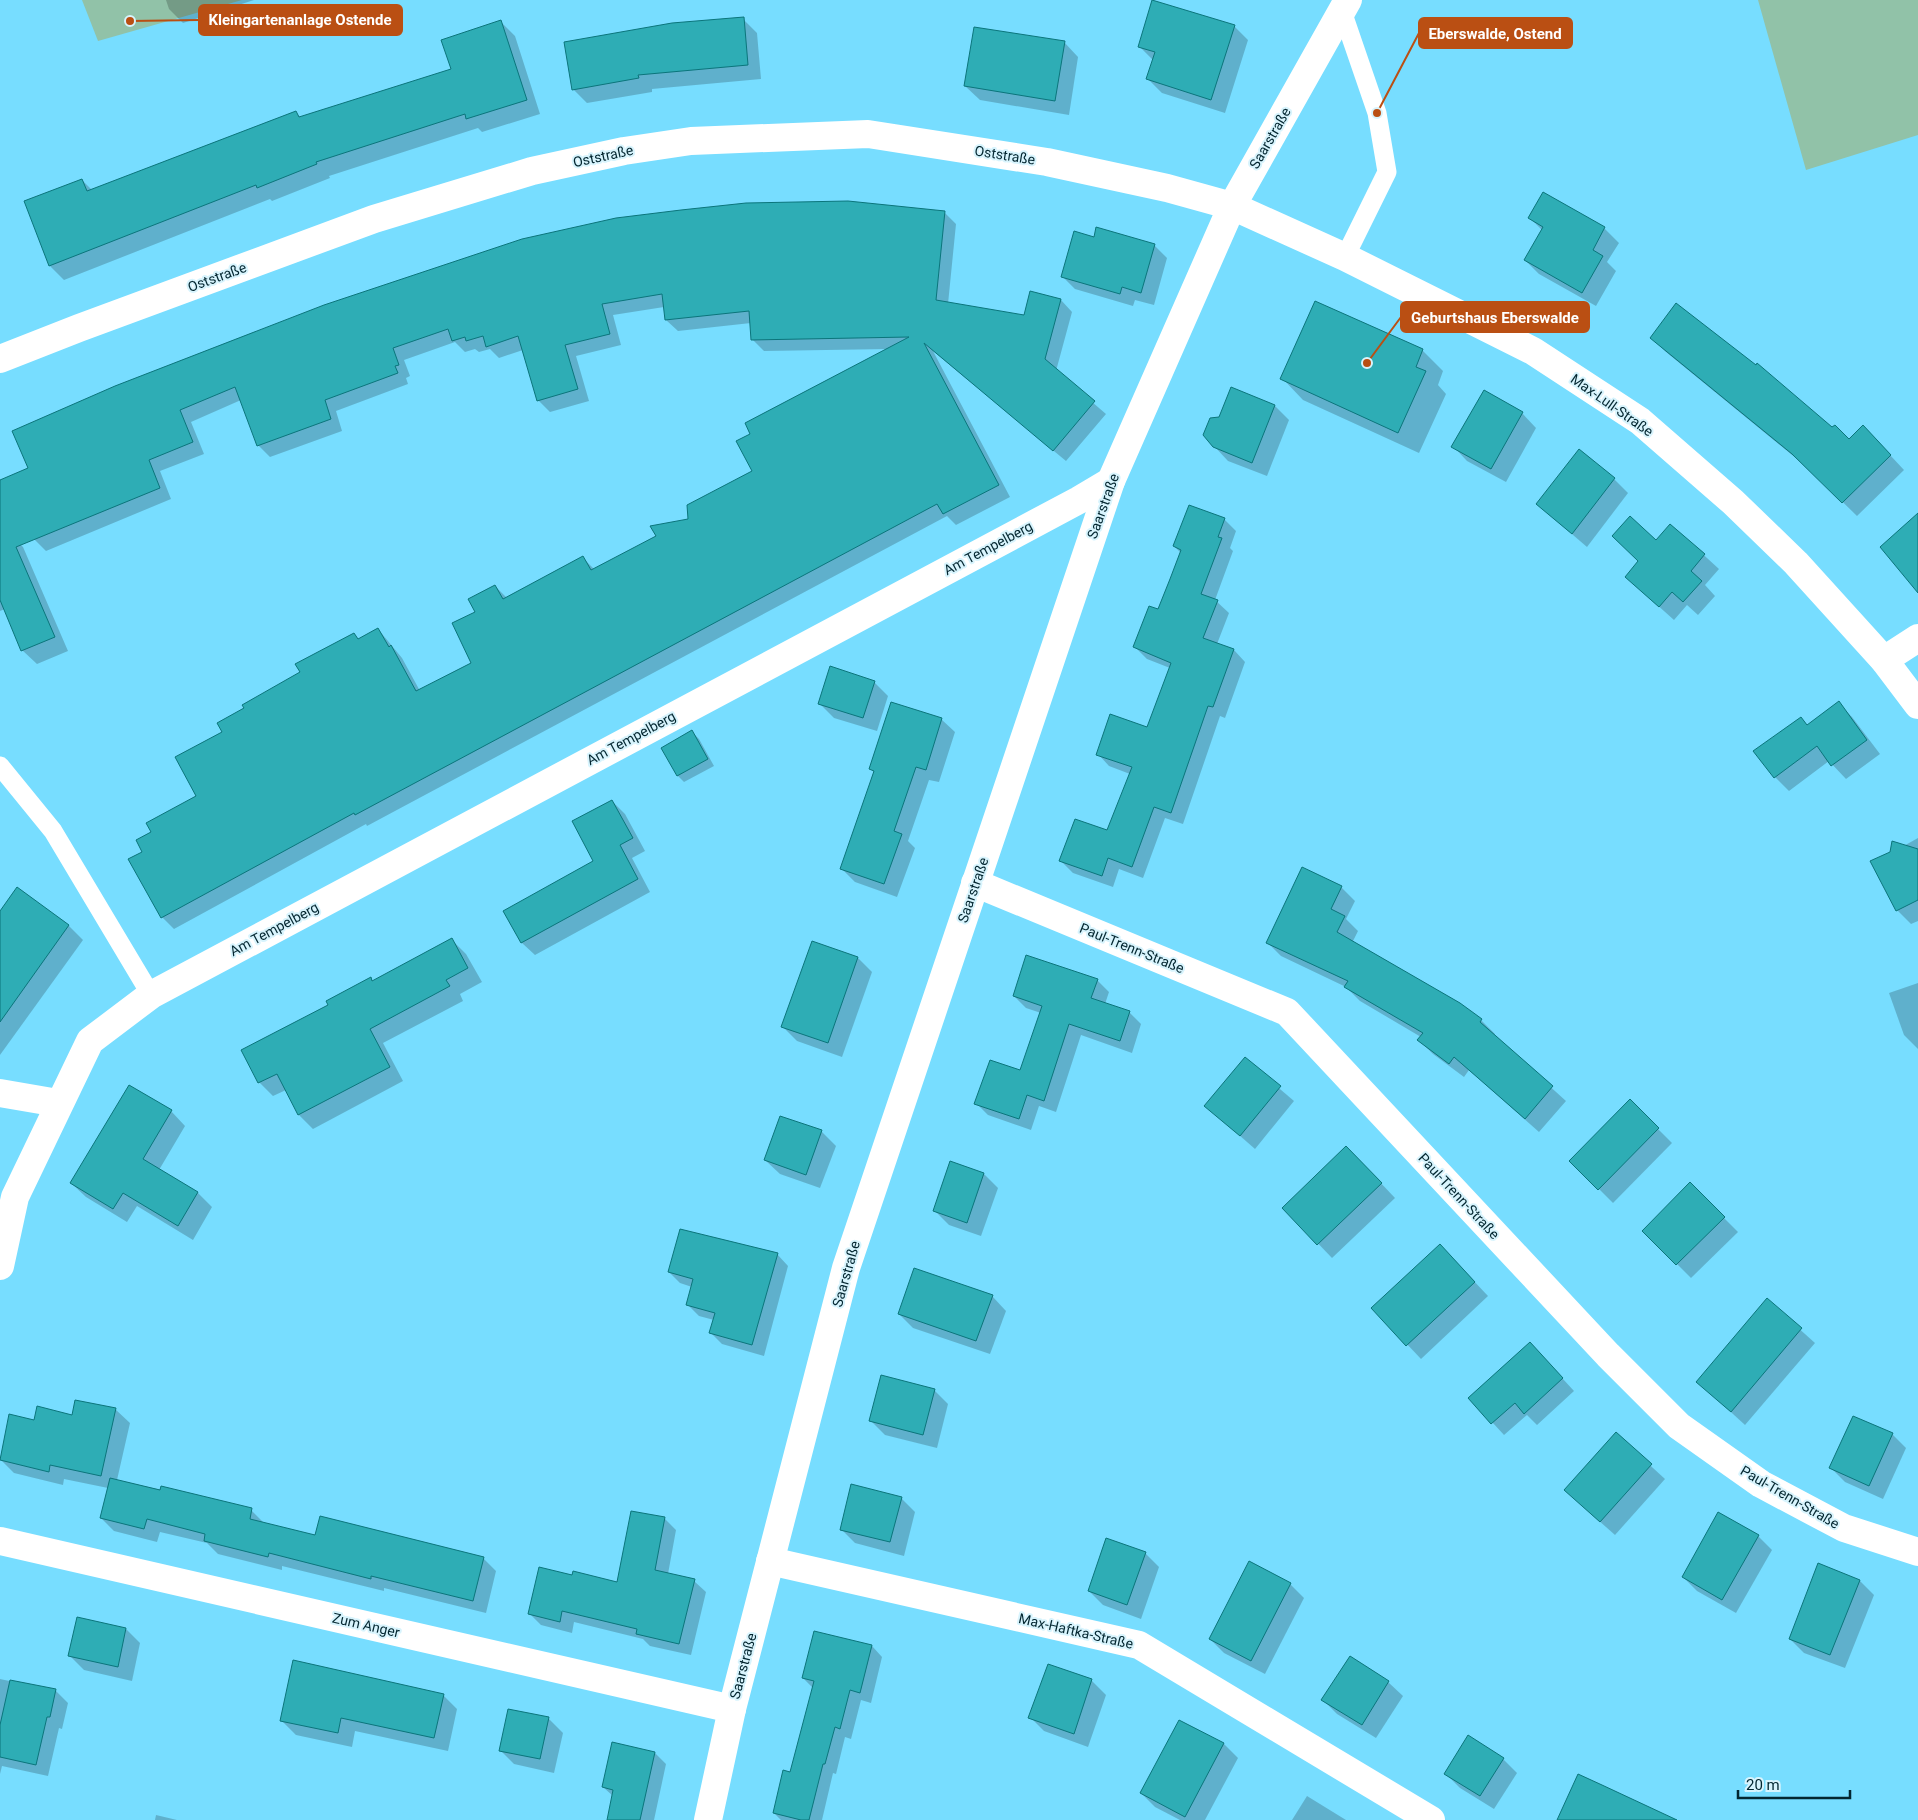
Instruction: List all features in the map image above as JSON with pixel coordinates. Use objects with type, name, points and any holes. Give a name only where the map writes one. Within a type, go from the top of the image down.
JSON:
[{"type":"street","name":"Saarstraße","points":[[708,1820],[732,1709],[846,1268],[1111,481],[1232,206],[1345,6]]},
{"type":"street","name":"Oststraße","points":[[0,359],[79,328],[389,215],[532,171],[624,151],[691,141],[868,134],[1047,162],[1167,188],[1232,206]]},
{"type":"street","name":"Max-Lull-Straße","points":[[1232,206],[1345,258],[1533,351],[1640,421],[1733,502],[1789,556],[1884,660],[1918,704]]},
{"type":"street","name":"Am Tempelberg","points":[[0,1266],[14,1197],[58,1103],[90,1041],[151,996],[1079,500],[1111,481]]},
{"type":"street","points":[[1884,660],[1918,638]]},
{"type":"street","name":"Paul-Trenn-Straße","points":[[975,884],[1287,1012],[1608,1355],[1679,1426],[1761,1484],[1844,1528],[1918,1552]]},
{"type":"street","points":[[0,1093],[58,1103]]},
{"type":"street","name":"Zum Anger","points":[[0,1541],[732,1709]]},
{"type":"street","name":"Max-Haftka-Straße","points":[[770,1561],[1138,1645],[1431,1820]]},
{"type":"lane","points":[[1345,6],[1377,113],[1387,172],[1345,258]]},
{"type":"lane","points":[[0,766],[53,831],[151,996]]},
{"type":"green space","points":[[82,0],[242,0],[98,41]]},
{"type":"green space","points":[[1758,0],[1918,0],[1918,135],[1806,170]]},
{"type":"building","points":[[1152,0],[1235,25],[1211,100],[1146,79],[1155,52],[1138,47]]},
{"type":"building","points":[[744,17],[748,65],[638,75],[639,78],[572,90],[564,42],[672,23]]},
{"type":"building","points":[[501,20],[527,100],[466,119],[465,114],[316,162],[317,164],[257,188],[256,185],[49,266],[24,201],[82,179],[87,191],[296,111],[299,117],[451,69],[441,40]]},
{"type":"building","points":[[974,27],[1065,41],[1055,101],[964,86]]},
{"type":"building","points":[[1543,192],[1605,227],[1593,250],[1603,256],[1582,293],[1524,260],[1543,227],[1528,218]]},
{"type":"building","points":[[848,201],[945,211],[936,300],[1024,315],[1030,291],[1061,299],[1045,359],[1095,401],[1053,451],[924,343],[999,485],[943,514],[937,504],[355,815],[354,813],[161,918],[128,859],[142,852],[136,840],[151,832],[146,823],[196,796],[175,757],[222,732],[217,723],[244,708],[242,705],[300,672],[295,664],[354,633],[358,639],[378,628],[389,647],[391,645],[416,691],[471,663],[452,623],[475,612],[468,599],[495,585],[503,599],[583,556],[591,570],[656,536],[650,526],[688,519],[687,505],[752,471],[736,441],[750,434],[745,423],[909,337],[751,340],[749,311],[665,320],[662,294],[602,304],[610,334],[565,345],[578,389],[537,401],[518,336],[486,347],[483,336],[466,341],[465,337],[452,341],[448,329],[393,348],[399,365],[395,366],[398,373],[325,400],[331,419],[257,446],[235,387],[180,410],[193,442],[149,460],[160,488],[16,547],[55,637],[21,651],[0,600],[0,480],[28,468],[12,431],[115,386],[324,305],[522,239],[616,218],[681,210],[746,203]]},
{"type":"building","points":[[1096,227],[1155,244],[1141,293],[1122,287],[1120,294],[1061,277],[1074,231],[1094,237]]},
{"type":"building","points":[[1315,301],[1423,349],[1416,367],[1426,371],[1398,433],[1280,379]]},
{"type":"building","points":[[1676,303],[1756,365],[1757,363],[1832,427],[1835,425],[1849,439],[1863,425],[1891,455],[1842,503],[1792,454],[1650,338]]},
{"type":"building","points":[[1231,387],[1275,405],[1252,463],[1213,447],[1203,435],[1210,418],[1219,417]]},
{"type":"building","points":[[1484,390],[1523,412],[1491,469],[1451,447]]},
{"type":"building","points":[[1579,449],[1615,478],[1572,534],[1536,504]]},
{"type":"building","points":[[1189,505],[1225,518],[1218,537],[1222,538],[1201,594],[1218,600],[1203,638],[1234,649],[1213,707],[1208,706],[1171,813],[1154,807],[1132,867],[1108,858],[1102,876],[1059,861],[1075,819],[1107,830],[1132,767],[1096,755],[1110,714],[1147,727],[1171,663],[1133,647],[1149,606],[1158,609],[1170,579],[1181,550],[1173,546]]},
{"type":"building","points":[[1918,513],[1918,593],[1880,547]]},
{"type":"building","points":[[1630,516],[1656,540],[1670,524],[1705,554],[1691,571],[1702,581],[1683,602],[1672,592],[1659,607],[1625,577],[1638,561],[1612,536]]},
{"type":"building","points":[[830,666],[875,681],[863,718],[818,704]]},
{"type":"building","points":[[1839,701],[1867,740],[1831,766],[1817,746],[1774,778],[1753,751],[1801,717],[1807,725]]},
{"type":"building","points":[[891,702],[942,718],[926,770],[916,767],[894,831],[902,834],[884,884],[840,869],[874,771],[869,769]]},
{"type":"building","points":[[692,730],[708,759],[677,776],[661,748]]},
{"type":"building","points":[[612,800],[633,838],[620,845],[638,879],[521,943],[503,911],[593,861],[572,821]]},
{"type":"building","points":[[1892,841],[1918,849],[1918,900],[1896,911],[1870,861],[1890,852]]},
{"type":"building","points":[[1302,867],[1342,886],[1331,909],[1345,916],[1337,932],[1460,1003],[1482,1019],[1480,1022],[1553,1086],[1525,1119],[1454,1057],[1449,1064],[1417,1040],[1423,1033],[1344,987],[1348,981],[1266,943]]},
{"type":"building","points":[[17,887],[69,925],[0,1022],[0,911]]},
{"type":"building","points":[[452,938],[468,968],[446,980],[450,986],[370,1029],[390,1067],[298,1115],[277,1074],[258,1083],[241,1050],[328,1005],[326,1001],[371,977],[372,981]]},
{"type":"building","points":[[812,941],[858,957],[828,1043],[781,1027]]},
{"type":"building","points":[[1026,955],[1098,979],[1091,998],[1130,1011],[1120,1041],[1069,1024],[1044,1101],[1027,1095],[1019,1119],[974,1104],[990,1060],[1020,1070],[1042,1006],[1013,996]]},
{"type":"building","points":[[1245,1057],[1281,1086],[1240,1136],[1204,1106]]},
{"type":"building","points":[[129,1085],[172,1110],[143,1159],[198,1192],[178,1226],[123,1193],[113,1209],[70,1183]]},
{"type":"building","points":[[1630,1099],[1659,1128],[1598,1190],[1569,1161]]},
{"type":"building","points":[[780,1116],[822,1130],[806,1175],[764,1160]]},
{"type":"building","points":[[1346,1146],[1382,1183],[1317,1245],[1282,1208]]},
{"type":"building","points":[[950,1161],[984,1173],[967,1223],[933,1211]]},
{"type":"building","points":[[1690,1182],[1725,1217],[1676,1265],[1642,1231]]},
{"type":"building","points":[[680,1229],[778,1253],[752,1345],[709,1333],[715,1313],[686,1305],[693,1279],[668,1272]]},
{"type":"building","points":[[1440,1244],[1475,1282],[1406,1346],[1371,1308]]},
{"type":"building","points":[[914,1268],[993,1295],[976,1341],[898,1314]]},
{"type":"building","points":[[1767,1298],[1802,1328],[1731,1412],[1696,1382]]},
{"type":"building","points":[[1530,1342],[1563,1378],[1524,1414],[1515,1403],[1491,1424],[1468,1398]]},
{"type":"building","points":[[881,1375],[935,1389],[923,1435],[869,1421]]},
{"type":"building","points":[[75,1400],[116,1408],[101,1476],[50,1465],[49,1472],[0,1460],[9,1414],[34,1420],[37,1406],[72,1415]]},
{"type":"building","points":[[1853,1416],[1893,1433],[1869,1486],[1829,1468]]},
{"type":"building","points":[[1616,1432],[1652,1464],[1600,1522],[1564,1490]]},
{"type":"building","points":[[110,1478],[160,1490],[161,1486],[252,1508],[250,1519],[315,1535],[320,1516],[484,1557],[473,1601],[371,1576],[371,1579],[269,1553],[268,1557],[204,1541],[205,1534],[147,1519],[144,1529],[100,1518]]},
{"type":"building","points":[[851,1484],[902,1497],[890,1542],[840,1530]]},
{"type":"building","points":[[631,1511],[665,1517],[655,1570],[695,1579],[679,1644],[636,1634],[637,1629],[562,1611],[560,1622],[528,1614],[539,1567],[572,1575],[573,1571],[617,1582]]},
{"type":"building","points":[[1718,1512],[1759,1535],[1722,1600],[1682,1577]]},
{"type":"building","points":[[1106,1538],[1146,1552],[1127,1605],[1088,1591]]},
{"type":"building","points":[[1249,1561],[1291,1583],[1251,1661],[1209,1639]]},
{"type":"building","points":[[1818,1563],[1860,1580],[1830,1655],[1789,1639]]},
{"type":"building","points":[[77,1617],[126,1628],[118,1667],[68,1656]]},
{"type":"building","points":[[814,1631],[872,1645],[860,1693],[850,1690],[840,1729],[835,1727],[825,1764],[823,1764],[809,1820],[801,1820],[773,1813],[783,1770],[790,1772],[814,1681],[802,1678]]},
{"type":"building","points":[[1350,1656],[1389,1681],[1362,1725],[1321,1700]]},
{"type":"building","points":[[293,1660],[444,1694],[434,1738],[341,1718],[338,1733],[280,1721]]},
{"type":"building","points":[[1048,1664],[1092,1679],[1074,1734],[1028,1718]]},
{"type":"building","points":[[10,1680],[56,1689],[50,1717],[47,1717],[36,1765],[0,1757],[0,1725]]},
{"type":"building","points":[[508,1709],[549,1717],[540,1759],[499,1751]]},
{"type":"building","points":[[1179,1720],[1224,1743],[1185,1817],[1140,1793]]},
{"type":"building","points":[[1468,1735],[1504,1758],[1480,1796],[1444,1774]]},
{"type":"building","points":[[612,1742],[655,1752],[640,1820],[607,1820],[613,1790],[602,1787]]},
{"type":"building","points":[[1578,1774],[1602,1785],[1677,1820],[1557,1820]]},
{"type":"place","name":"Kleingartenanlage Ostende","points":[[130,21]]},
{"type":"place","name":"Eberswalde, Ostend","points":[[1377,113]]},
{"type":"place","name":"Geburtshaus Eberswalde","points":[[1367,363]]}]
